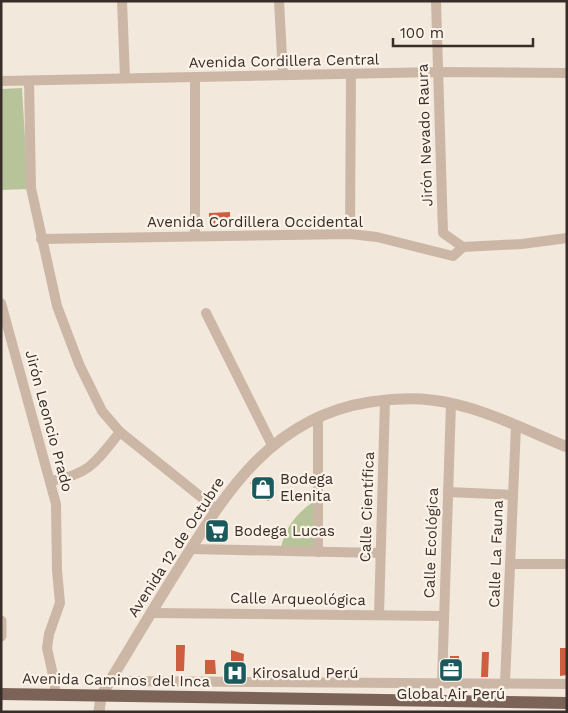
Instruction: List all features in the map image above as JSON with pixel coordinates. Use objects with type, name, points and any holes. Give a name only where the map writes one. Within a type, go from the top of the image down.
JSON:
[{"type":"main road","name":"Avenida Caminos del Inca","points":[[1,694],[530,707],[567,703]]},
{"type":"street","points":[[122,1],[124,78]]},
{"type":"street","points":[[279,1],[283,75]]},
{"type":"street","name":"Jirón Nevado Raura","points":[[436,1],[443,228],[446,238],[463,247]]},
{"type":"street","name":"Avenida Cordillera Central","points":[[1,81],[283,75],[352,76],[437,72],[567,73]]},
{"type":"street","points":[[350,234],[352,76]]},
{"type":"street","points":[[195,77],[195,236]]},
{"type":"street","points":[[29,80],[31,188],[57,306],[79,364],[102,411],[120,432],[216,509]]},
{"type":"street","name":"Avenida Cordillera Occidental","points":[[41,238],[350,234],[377,237],[454,256],[463,247],[522,244],[567,238]]},
{"type":"street","name":"Jirón Leoncio Prado","points":[[1,303],[56,504],[57,570],[60,603],[49,634],[47,648],[55,684],[54,695]]},
{"type":"street","points":[[206,314],[272,445]]},
{"type":"street","name":"Avenida 12 de Octubre","points":[[99,712],[101,696],[216,509],[243,474],[272,445],[291,432],[318,417],[359,404],[414,398],[451,403],[516,426],[567,447]]},
{"type":"street","name":"Calle Científica","points":[[379,615],[385,400]]},
{"type":"street","name":"Calle Ecológica","points":[[442,683],[451,403]]},
{"type":"street","points":[[318,417],[318,552]]},
{"type":"street","name":"Calle La Fauna","points":[[505,684],[516,426]]},
{"type":"street","points":[[51,481],[84,472],[100,458],[120,432]]},
{"type":"street","points":[[448,492],[513,495]]},
{"type":"street","points":[[191,549],[380,553]]},
{"type":"street","points":[[510,564],[567,564]]},
{"type":"street","name":"Calle Arqueológica","points":[[151,613],[444,616]]},
{"type":"street","points":[[1,621],[1,636]]},
{"type":"street","points":[[110,681],[567,684]]},
{"type":"street","points":[[530,707],[531,684]]},
{"type":"green space","points":[[22,88],[28,189],[1,190],[1,89]]},
{"type":"green space","points":[[315,501],[315,547],[281,547],[293,521]]},
{"type":"building","points":[[230,212],[230,224],[209,225],[209,213]]},
{"type":"building","name":"Bodega Elenita","points":[[257,476],[275,494],[268,501],[250,483]]},
{"type":"building","points":[[220,523],[227,531],[218,542],[213,541],[210,537]]},
{"type":"building","points":[[176,645],[185,645],[184,671],[176,671]]},
{"type":"building","points":[[560,648],[567,648],[567,675],[560,676]]},
{"type":"building","points":[[231,650],[244,654],[243,668],[231,668]]},
{"type":"building","points":[[482,652],[489,652],[488,677],[481,677]]},
{"type":"building","points":[[450,656],[459,656],[459,674],[452,674],[449,671]]},
{"type":"building","points":[[205,660],[215,660],[216,674],[205,674]]},
{"type":"place","name":"Bodega Elenita","points":[[263,488]]},
{"type":"place","name":"Bodega Lucas","points":[[217,531]]},
{"type":"place","name":"Global Air Perú","points":[[451,670]]},
{"type":"place","name":"Kirosalud Perú","points":[[235,673]]}]
